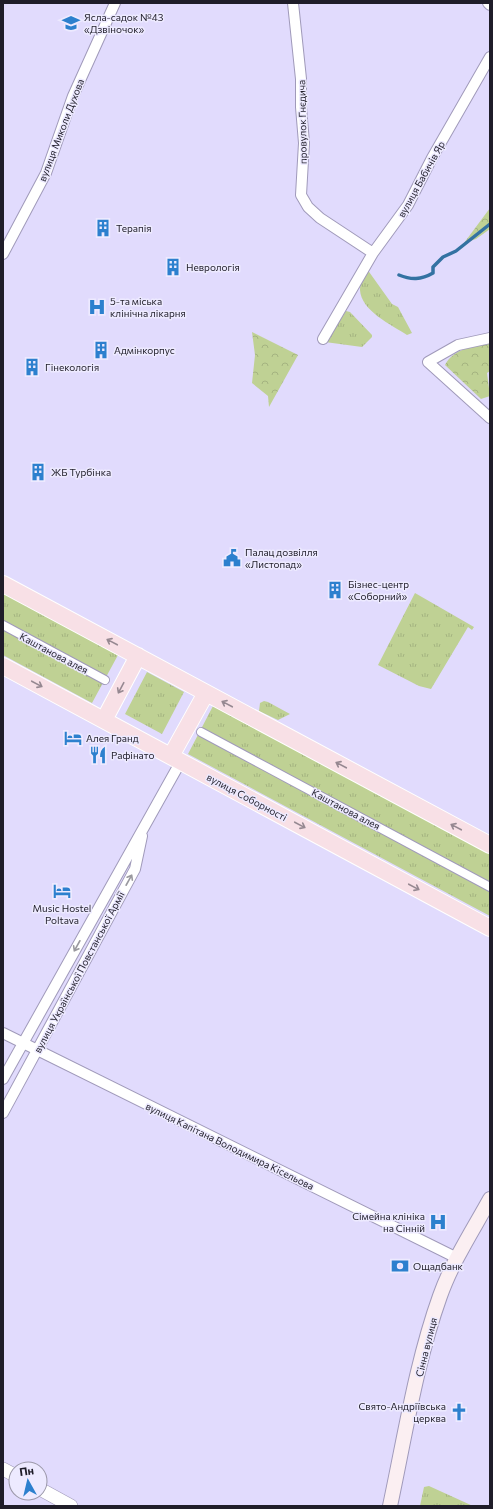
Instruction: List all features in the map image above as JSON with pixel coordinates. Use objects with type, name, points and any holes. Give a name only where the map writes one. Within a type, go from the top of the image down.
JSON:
[{"type":"main road","points":[[3,584],[490,845]]},
{"type":"main road","points":[[104,720],[138,656]]},
{"type":"main road","name":"вулиця Соборності","points":[[3,666],[490,928]]},
{"type":"main road","points":[[176,758],[206,693]]},
{"type":"main road","name":"Сінна вулиця","points":[[390,1506],[428,1333],[440,1295],[457,1258],[490,1199]]},
{"type":"street","name":"вулиця Миколи Духова","points":[[3,254],[46,173],[73,96],[115,3]]},
{"type":"street","name":"провулок Гнєдича","points":[[293,3],[301,80],[301,107],[304,142],[301,195],[308,207],[320,218],[373,253]]},
{"type":"street","name":"вулиця Бабичів Яр","points":[[323,340],[373,253],[408,205],[432,158],[490,57]]},
{"type":"street","points":[[490,338],[458,346],[428,362],[490,418]]},
{"type":"street","name":"Каштанова алея","points":[[3,625],[105,680]]},
{"type":"street","name":"Каштанова алея","points":[[201,732],[490,887]]},
{"type":"street","name":"вулиця Української Повстанської Армії","points":[[3,1079],[144,826],[176,758]]},
{"type":"street","name":"вулиця Української Повстанської Армії","points":[[3,1113],[135,868],[144,826]]},
{"type":"street","name":"вулиця Капітана Володимира Кісельова","points":[[3,1033],[457,1258]]},
{"type":"street","points":[[48,1493],[71,1506]]},
{"type":"green space","points":[[490,208],[490,229],[476,239],[464,243]]},
{"type":"green space","points":[[367,269],[392,304],[398,307],[412,333],[407,335],[393,327],[378,317],[366,304],[362,298],[360,290],[361,282]]},
{"type":"green space","points":[[346,311],[350,312],[372,335],[372,337],[362,347],[325,342]]},
{"type":"green space","points":[[252,332],[298,355],[269,407],[268,396],[252,383],[255,355]]},
{"type":"green space","points":[[490,342],[490,371],[487,373],[490,396],[481,399],[445,365],[453,355],[464,349]]},
{"type":"green space","points":[[3,593],[118,655],[92,703],[3,655]]},
{"type":"green space","points":[[415,593],[474,627],[472,630],[468,627],[431,689],[419,686],[378,665]]},
{"type":"green space","points":[[147,672],[184,692],[162,734],[125,714]]},
{"type":"green space","points":[[264,701],[290,714],[278,720],[259,711],[260,703]]},
{"type":"green space","points":[[213,706],[490,854],[490,916],[188,754]]},
{"type":"green space","points":[[429,1486],[473,1506],[420,1506],[424,1487]]},
{"type":"waterway","points":[[399,275],[408,278],[416,278],[424,277],[433,273],[433,267],[443,257],[456,251],[490,224]]},
{"type":"place","name":"Ясла-садок №43 «Дзвіночок»","points":[[71,23]]},
{"type":"place","name":"Терапія","points":[[103,228]]},
{"type":"place","name":"Неврологія","points":[[173,267]]},
{"type":"place","name":"5-та міська клінічна лікарня","points":[[97,307]]},
{"type":"place","name":"Адмінкорпус","points":[[101,350]]},
{"type":"place","name":"Гінекологія","points":[[32,367]]},
{"type":"place","name":"ЖБ Турбінка","points":[[38,472]]},
{"type":"place","name":"Палац дозвілля «Листопад»","points":[[232,558]]},
{"type":"place","name":"Бізнес-центр «Соборний»","points":[[335,590]]},
{"type":"place","name":"Алея Гранд","points":[[73,738]]},
{"type":"place","name":"Рафінато","points":[[98,755]]},
{"type":"place","name":"Music Hostel Poltava","points":[[62,891]]},
{"type":"place","name":"Сімейна клініка на Сінній","points":[[438,1222]]},
{"type":"place","name":"Ощадбанк","points":[[400,1266]]},
{"type":"place","name":"Свято-Андріївська церква","points":[[459,1412]]}]
